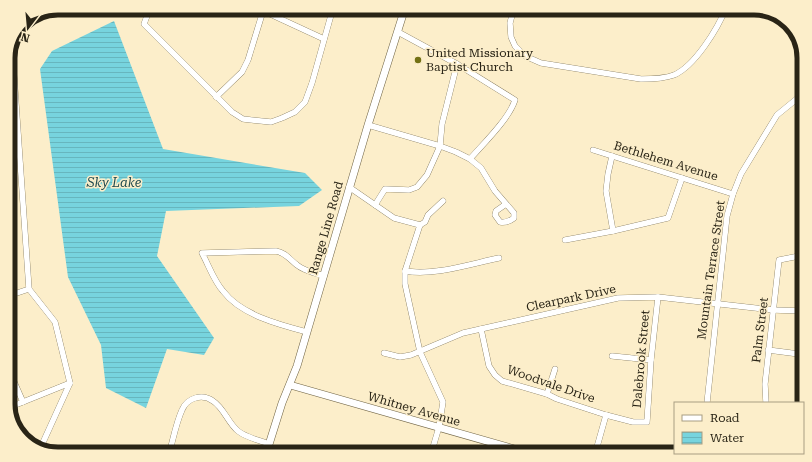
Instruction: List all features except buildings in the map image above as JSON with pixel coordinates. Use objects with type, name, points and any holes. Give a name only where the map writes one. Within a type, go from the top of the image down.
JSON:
[{"type":"main road","name":"Range Line Road","points":[[268,447],[282,403],[298,366],[349,186],[403,15]]},
{"type":"main road","name":"Whitney Avenue","points":[[290,384],[508,447]]},
{"type":"street","points":[[147,15],[144,24],[232,112],[243,119],[271,122],[295,112],[304,102],[312,83],[331,15]]},
{"type":"street","points":[[216,97],[242,72],[248,60],[262,15]]},
{"type":"street","points":[[272,15],[324,39]]},
{"type":"street","points":[[512,15],[510,23],[511,37],[515,46],[525,56],[541,63],[641,79],[657,79],[675,74],[687,66],[702,49],[720,24],[723,15]]},
{"type":"street","points":[[398,32],[457,64],[515,100],[504,120],[470,159]]},
{"type":"street","points":[[375,205],[385,189],[409,190],[417,187],[427,175],[440,146],[442,124],[457,64]]},
{"type":"street","points":[[15,89],[29,289],[55,322],[70,383],[42,444]]},
{"type":"street","name":"Mountain Terrace Street","points":[[707,402],[727,216],[733,194],[742,174],[777,115],[797,99]]},
{"type":"street","points":[[368,124],[440,146],[470,159],[481,168],[495,191],[506,204]]},
{"type":"street","name":"Bethlehem Avenue","points":[[593,150],[733,194]]},
{"type":"street","points":[[612,156],[606,191],[613,231]]},
{"type":"street","points":[[565,240],[613,231],[668,218],[682,178]]},
{"type":"street","points":[[349,186],[394,218],[420,225]]},
{"type":"street","points":[[433,447],[439,427],[443,402],[420,352],[405,284],[405,271],[420,225],[425,222],[428,215],[443,201]]},
{"type":"street","points":[[307,332],[284,326],[240,307],[230,300],[222,290],[202,254],[276,251],[283,253],[305,270],[324,276]]},
{"type":"street","name":"Palm Street","points":[[766,402],[765,384],[768,350],[779,260],[797,256]]},
{"type":"street","points":[[405,271],[418,273],[431,272],[499,258]]},
{"type":"street","points":[[15,294],[29,289]]},
{"type":"street","name":"Clearpark Drive","points":[[384,352],[400,357],[411,355],[463,333],[618,298],[658,297],[773,310],[797,311]]},
{"type":"street","name":"Dalebrook Street","points":[[648,422],[651,360],[658,297]]},
{"type":"street","name":"Woodvale Drive","points":[[481,329],[489,366],[495,375],[502,381],[633,422],[648,422]]},
{"type":"street","points":[[768,350],[797,354]]},
{"type":"street","points":[[612,356],[651,360]]},
{"type":"street","points":[[547,394],[555,369]]},
{"type":"street","points":[[15,405],[70,383]]},
{"type":"street","points":[[15,384],[23,402]]},
{"type":"street","points":[[171,447],[182,410],[186,403],[192,399],[200,397],[213,401],[234,428],[269,444]]},
{"type":"street","points":[[597,447],[606,414]]},
{"type":"water","name":"Sky Lake","points":[[114,21],[163,149],[305,173],[322,190],[299,206],[166,211],[157,256],[214,338],[204,355],[167,349],[146,408],[106,388],[101,345],[68,277],[40,69],[52,51]]},
{"type":"place","name":"United Missionary Baptist Church","points":[[418,60]]}]
